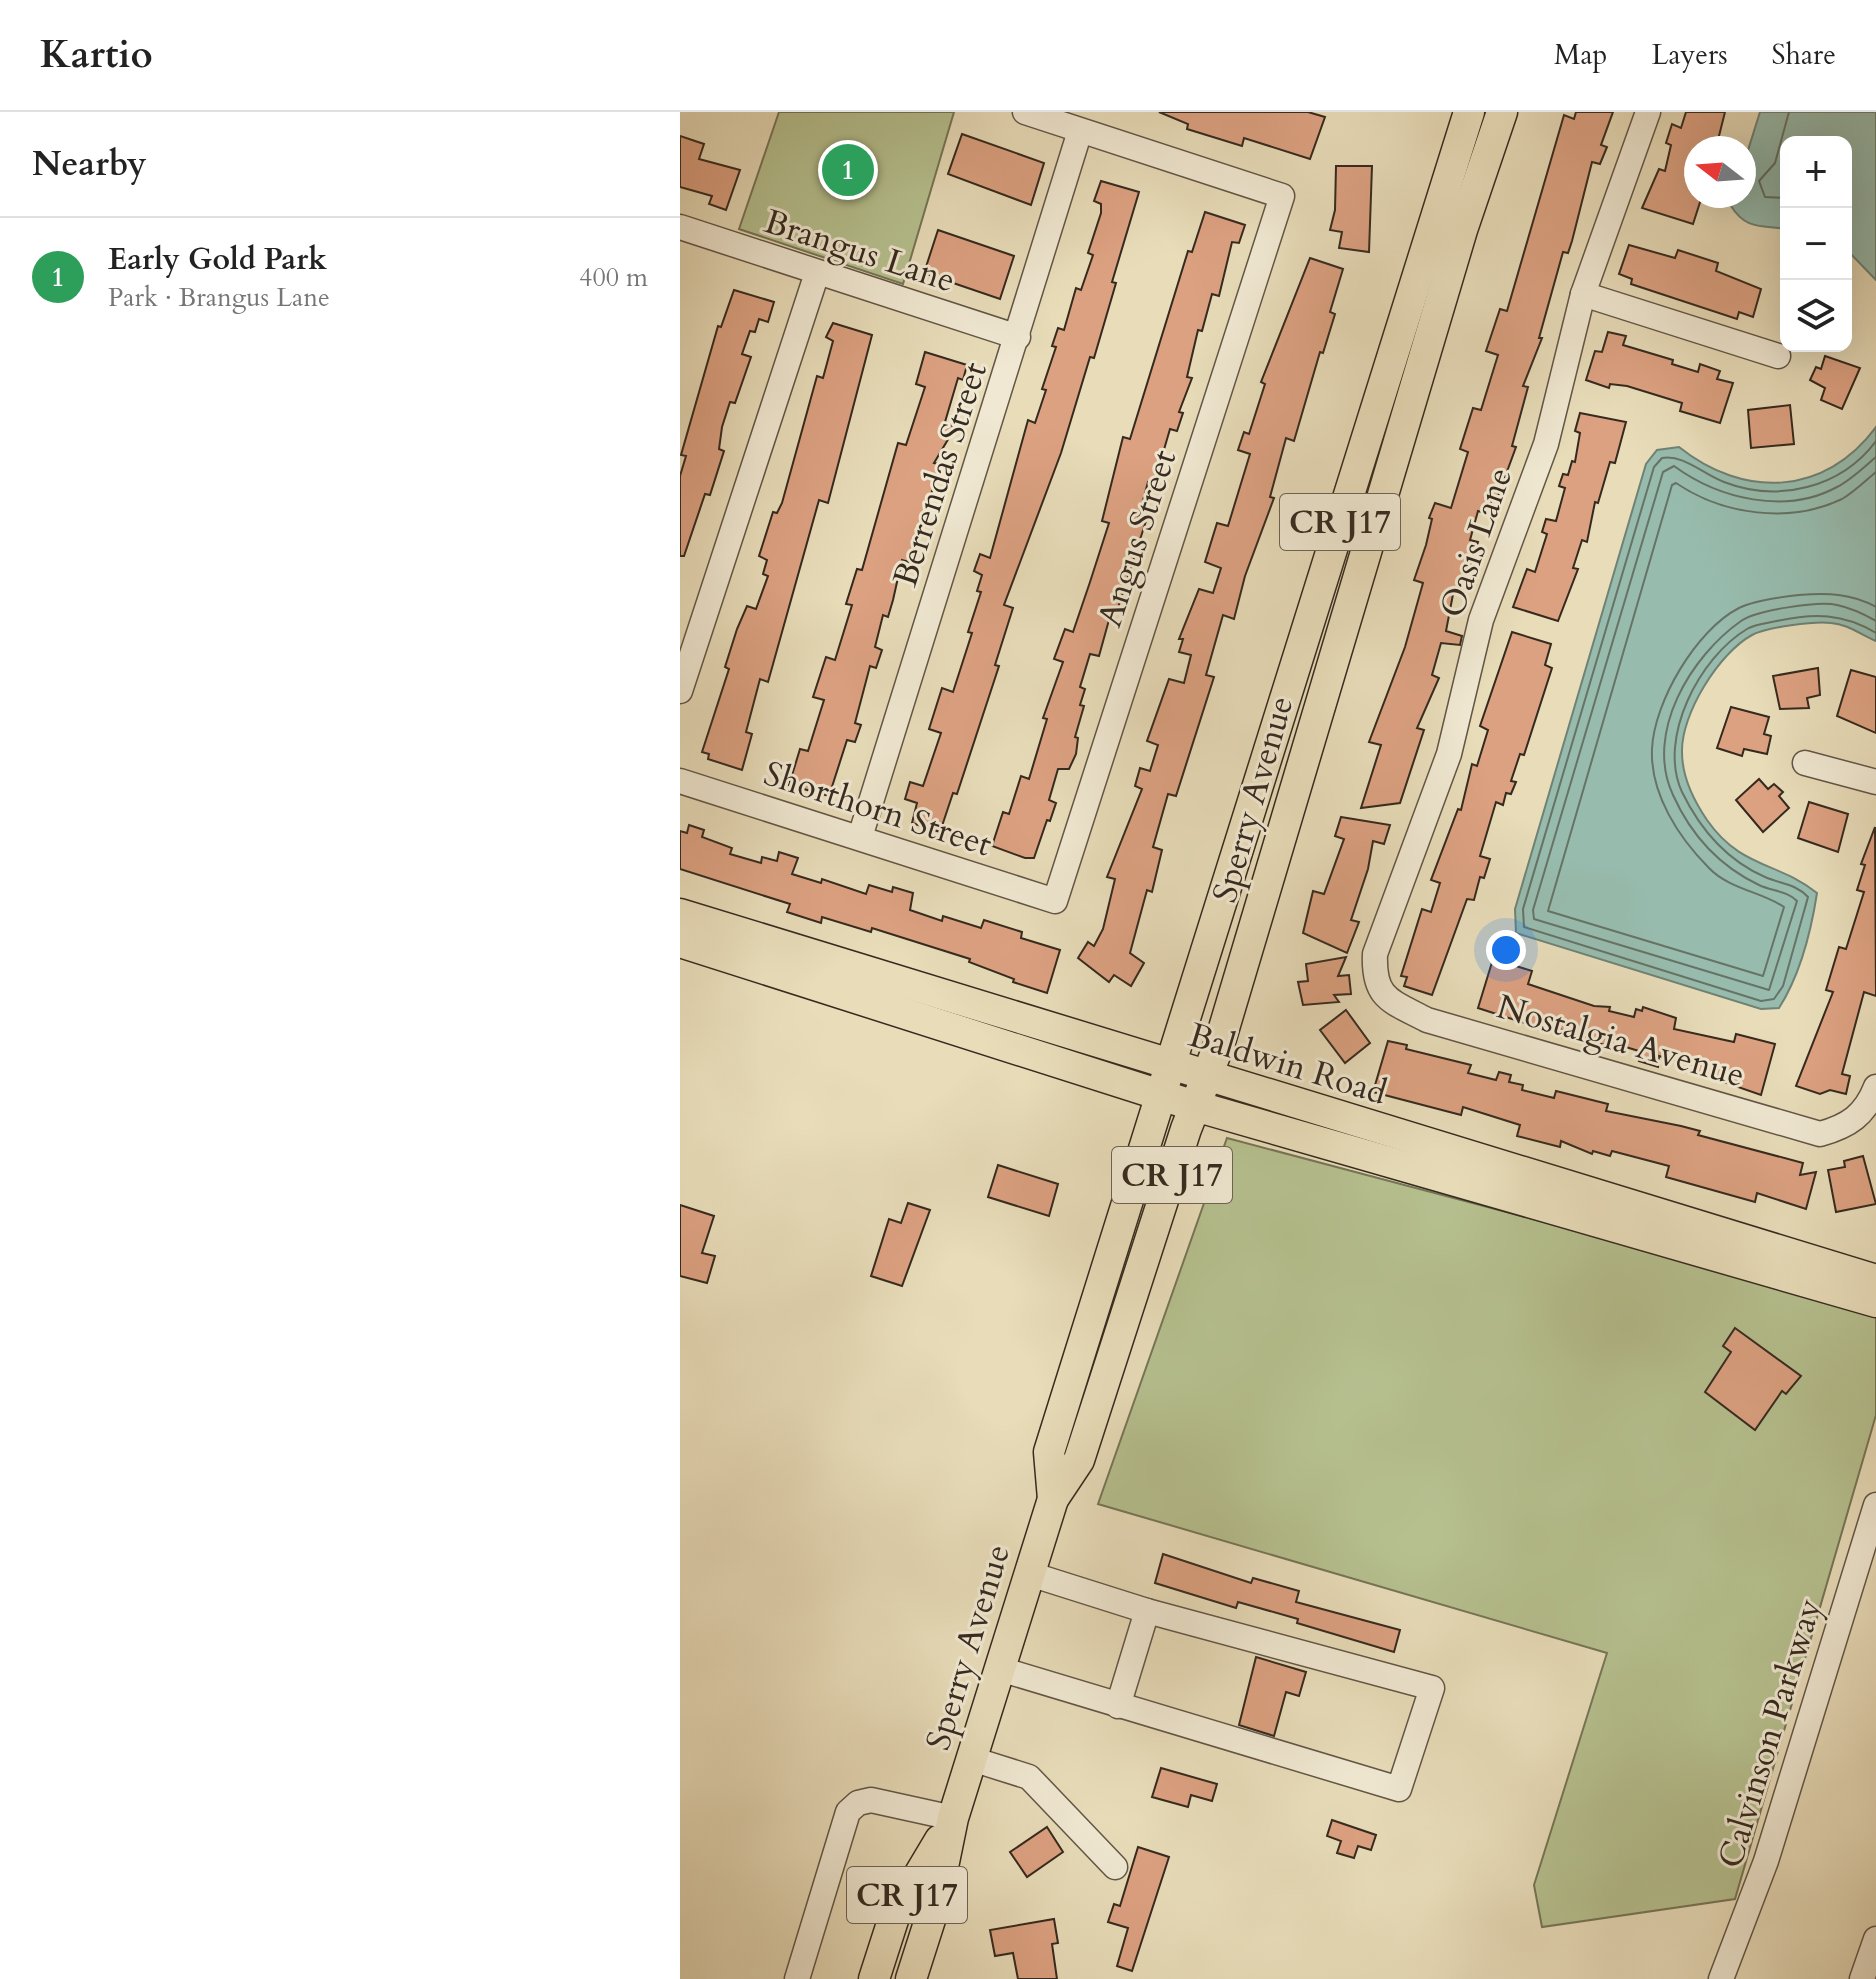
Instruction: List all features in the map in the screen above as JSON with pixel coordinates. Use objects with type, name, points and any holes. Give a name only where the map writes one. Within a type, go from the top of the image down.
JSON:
[{"type":"main road","name":"Sperry Avenue","points":[[1053,1499],[1049,1452],[1163,1080],[1469,112]]},
{"type":"main road","name":"Sperry Avenue","points":[[911,1979],[936,1901],[953,1818],[1053,1499],[1079,1460],[1206,1078],[1462,230],[1502,112]]},
{"type":"main road","name":"Baldwin Road","points":[[680,914],[1163,1080],[1195,1106],[1876,1302]]},
{"type":"main road","name":"Baldwin Road","points":[[680,942],[1163,1080],[1206,1078],[1876,1280]]},
{"type":"main road","name":"Sperry Avenue","points":[[874,1979],[894,1917],[953,1818]]},
{"type":"street","points":[[1025,112],[1080,131]]},
{"type":"street","name":"Oasis Lane","points":[[1380,994],[1374,977],[1375,954],[1449,754],[1481,620],[1546,444],[1583,294],[1648,112]]},
{"type":"street","name":"Angus Street","points":[[1055,901],[1282,196],[1080,131]]},
{"type":"street","name":"Berrendas Street","points":[[860,837],[1080,131]]},
{"type":"street","name":"Brangus Lane","points":[[680,227],[1018,337]]},
{"type":"street","points":[[680,691],[817,273]]},
{"type":"street","points":[[1583,294],[1778,356]]},
{"type":"street","points":[[1805,763],[1876,782]]},
{"type":"street","name":"Shorthorn Street","points":[[680,781],[1055,901]]},
{"type":"street","name":"Nostalgia Avenue","points":[[1380,994],[1427,1020],[1820,1134],[1848,1127],[1870,1104],[1876,1087]]},
{"type":"street","name":"Calvinson Parkway","points":[[1721,1979],[1766,1861],[1876,1505]]},
{"type":"street","points":[[1000,1669],[1399,1789],[1432,1688],[1147,1611],[1030,1574]]},
{"type":"street","points":[[1118,1706],[1147,1611]]},
{"type":"street","points":[[972,1759],[1029,1777],[1115,1867]]},
{"type":"street","points":[[797,1979],[848,1812],[858,1803],[871,1800],[953,1818]]},
{"type":"street","points":[[1862,1979],[1876,1939]]},
{"type":"green space","points":[[779,112],[954,112],[903,284],[739,229]]},
{"type":"green space","points":[[1227,1138],[1876,1310],[1876,1415],[1735,1899],[1542,1927],[1534,1885],[1607,1653],[1098,1504]]},
{"type":"water","points":[[1760,112],[1876,112],[1876,280],[1852,255],[1852,136],[1780,136],[1780,228],[1748,223],[1732,208],[1756,208],[1756,136],[1752,136]]},
{"type":"water","points":[[1876,427],[1876,641],[1843,625],[1824,623],[1779,627],[1752,635],[1727,656],[1704,686],[1683,737],[1684,770],[1690,788],[1702,813],[1720,836],[1733,848],[1789,875],[1817,893],[1804,953],[1779,1008],[1761,1009],[1516,933],[1515,909],[1646,464],[1657,450],[1679,447],[1704,464],[1730,476],[1756,482],[1783,482],[1833,467],[1856,450]]},
{"type":"building","points":[[1159,112],[1308,112],[1325,117],[1310,159],[1244,138],[1242,146],[1187,129],[1188,124]]},
{"type":"building","points":[[1576,112],[1613,112],[1601,145],[1607,147],[1600,164],[1592,162],[1572,241],[1568,253],[1563,252],[1539,338],[1542,338],[1523,386],[1528,387],[1512,446],[1516,447],[1498,496],[1493,495],[1488,514],[1478,511],[1470,540],[1478,542],[1463,592],[1454,589],[1446,631],[1462,636],[1460,645],[1441,643],[1432,675],[1439,678],[1417,728],[1424,730],[1400,803],[1361,808],[1381,745],[1369,742],[1405,647],[1423,583],[1414,580],[1426,545],[1432,519],[1429,518],[1435,503],[1451,508],[1468,452],[1460,449],[1473,408],[1481,410],[1498,355],[1486,351],[1500,309],[1507,311],[1564,115],[1574,119]]},
{"type":"building","points":[[1686,112],[1725,112],[1719,136],[1684,136],[1684,208],[1698,208],[1693,224],[1642,208],[1659,169],[1665,171],[1671,145],[1666,143],[1672,124],[1681,128]]},
{"type":"building","points":[[962,134],[1044,163],[1031,205],[948,174]]},
{"type":"building","points":[[680,136],[704,144],[699,159],[740,170],[726,210],[709,204],[712,196],[680,187]]},
{"type":"building","points":[[1336,166],[1372,166],[1369,252],[1339,248],[1342,232],[1330,230],[1335,210]]},
{"type":"building","points":[[1101,181],[1139,192],[1112,282],[1116,283],[1094,358],[1090,357],[1061,453],[1004,605],[1013,608],[995,665],[999,666],[957,794],[953,793],[940,832],[912,823],[917,803],[905,799],[910,782],[923,786],[941,733],[929,729],[942,688],[953,692],[972,633],[968,632],[981,592],[977,591],[982,575],[974,571],[980,554],[990,558],[1028,420],[1035,423],[1046,390],[1042,389],[1056,347],[1052,346],[1058,328],[1064,330],[1076,288],[1081,290],[1093,255],[1088,253],[1101,213],[1101,204],[1094,201]]},
{"type":"building","points":[[1205,212],[1245,225],[1239,243],[1232,242],[1219,296],[1212,294],[1202,331],[1198,330],[1187,377],[1192,378],[1179,412],[1183,413],[1177,431],[1170,429],[1154,484],[1148,482],[1138,519],[1146,521],[1117,611],[1112,609],[1099,656],[1090,654],[1080,687],[1085,689],[1080,705],[1084,706],[1075,737],[1078,738],[1076,754],[1069,769],[1058,769],[1049,800],[1056,803],[1050,821],[1047,820],[1034,858],[1025,858],[992,846],[1003,812],[1009,814],[1021,776],[1029,779],[1047,719],[1043,718],[1063,662],[1054,659],[1065,629],[1073,632],[1090,582],[1109,523],[1102,521],[1123,437],[1130,439],[1188,251],[1192,252]]},
{"type":"building","points":[[938,230],[1014,256],[1000,299],[924,273]]},
{"type":"building","points":[[1629,245],[1675,258],[1678,250],[1718,263],[1716,271],[1761,289],[1753,317],[1739,312],[1737,319],[1631,284],[1632,279],[1619,274]]},
{"type":"building","points":[[1310,258],[1343,269],[1330,312],[1335,314],[1323,353],[1320,352],[1294,441],[1286,438],[1270,497],[1274,498],[1245,576],[1234,619],[1223,615],[1206,675],[1214,677],[1176,796],[1168,794],[1153,847],[1162,850],[1152,892],[1147,890],[1130,953],[1144,963],[1131,986],[1114,975],[1109,982],[1078,958],[1088,942],[1094,946],[1103,929],[1115,879],[1107,877],[1142,789],[1135,786],[1140,768],[1150,771],[1158,745],[1147,741],[1169,679],[1184,683],[1191,655],[1179,652],[1183,639],[1179,639],[1199,589],[1213,593],[1221,568],[1205,562],[1217,523],[1228,526],[1250,454],[1238,450],[1244,432],[1249,434],[1265,384],[1261,382]]},
{"type":"building","points":[[734,290],[774,302],[768,322],[759,319],[755,332],[750,331],[742,354],[751,357],[735,403],[730,402],[722,427],[719,449],[724,451],[710,495],[705,494],[684,556],[680,556],[680,476],[686,456],[681,455],[718,326],[721,327]]},
{"type":"building","points":[[833,323],[872,335],[828,503],[819,500],[768,682],[760,679],[746,732],[752,734],[742,770],[708,759],[709,754],[702,752],[729,669],[725,667],[737,629],[747,606],[756,609],[768,576],[763,574],[767,560],[759,556],[773,512],[777,513],[782,503],[817,376],[823,378],[833,341],[826,337]]},
{"type":"building","points":[[1608,332],[1626,336],[1623,345],[1673,360],[1672,364],[1698,372],[1700,364],[1720,371],[1717,379],[1733,383],[1720,423],[1680,411],[1682,403],[1627,386],[1610,384],[1609,388],[1586,380],[1595,351],[1602,352]]},
{"type":"building","points":[[925,352],[967,365],[963,380],[958,378],[945,422],[953,426],[934,463],[939,464],[921,534],[917,532],[909,562],[902,560],[888,617],[883,615],[875,647],[882,650],[876,668],[870,666],[855,723],[861,725],[855,742],[847,740],[829,796],[789,785],[800,749],[808,751],[824,700],[813,697],[826,657],[835,660],[852,605],[846,604],[857,569],[862,570],[898,443],[906,445],[925,387],[916,384]]},
{"type":"building","points":[[1825,356],[1860,368],[1842,409],[1821,400],[1825,388],[1810,380],[1816,367],[1821,369]]},
{"type":"building","points":[[1790,405],[1794,444],[1751,448],[1748,410]]},
{"type":"building","points":[[1580,413],[1626,422],[1615,463],[1610,462],[1598,503],[1595,502],[1587,542],[1582,540],[1573,568],[1578,569],[1558,621],[1513,607],[1527,569],[1535,572],[1547,534],[1542,532],[1546,519],[1556,521],[1565,488],[1559,486],[1563,474],[1568,475],[1572,461],[1575,462],[1580,433],[1575,431]]},
{"type":"building","points":[[1512,632],[1551,644],[1545,665],[1552,668],[1524,755],[1520,754],[1511,781],[1516,782],[1511,794],[1506,793],[1503,805],[1496,802],[1480,856],[1490,859],[1484,878],[1480,877],[1474,900],[1467,899],[1432,995],[1404,986],[1407,977],[1401,976],[1422,909],[1431,912],[1440,883],[1431,880],[1458,809],[1461,810],[1472,764],[1477,766],[1488,730],[1480,726]]},
{"type":"building","points":[[1818,668],[1820,695],[1807,698],[1809,708],[1780,709],[1773,676]]},
{"type":"building","points":[[1851,670],[1876,677],[1876,733],[1837,716]]},
{"type":"building","points":[[1731,707],[1769,717],[1764,734],[1771,736],[1767,754],[1744,749],[1742,756],[1717,748]]},
{"type":"building","points":[[1759,779],[1768,789],[1774,784],[1783,792],[1779,796],[1789,808],[1763,832],[1736,800]]},
{"type":"building","points":[[1809,802],[1848,814],[1838,852],[1798,838]]},
{"type":"building","points":[[1341,817],[1390,825],[1384,844],[1373,841],[1368,869],[1351,920],[1359,922],[1347,953],[1303,933],[1313,891],[1324,894],[1344,839],[1335,836]]},
{"type":"building","points":[[689,825],[704,830],[702,837],[732,848],[730,854],[761,863],[762,857],[777,861],[779,852],[798,858],[792,874],[821,883],[822,879],[866,894],[869,885],[892,892],[893,887],[913,893],[910,910],[942,921],[943,916],[981,928],[984,920],[1022,932],[1021,938],[1060,950],[1047,993],[1013,982],[1014,979],[969,962],[970,959],[872,928],[871,932],[822,917],[821,923],[787,912],[790,904],[680,869],[680,831],[687,833]]},
{"type":"building","points":[[1875,827],[1876,996],[1864,992],[1842,1074],[1850,1076],[1846,1094],[1830,1090],[1820,1094],[1796,1086],[1833,992],[1826,990],[1839,947],[1846,949],[1864,892],[1857,890],[1865,865],[1861,864]]},
{"type":"building","points":[[1346,957],[1338,976],[1349,975],[1351,994],[1334,995],[1339,1002],[1303,1005],[1298,982],[1308,981],[1306,964]]},
{"type":"building","points":[[1493,959],[1532,971],[1528,984],[1594,1006],[1610,1007],[1609,1011],[1634,1017],[1636,1009],[1642,1011],[1643,1007],[1676,1018],[1674,1029],[1734,1042],[1736,1034],[1775,1044],[1761,1095],[1692,1071],[1694,1065],[1659,1056],[1658,1067],[1639,1061],[1642,1052],[1616,1044],[1615,1049],[1554,1027],[1552,1032],[1478,1008]]},
{"type":"building","points":[[1346,1010],[1370,1043],[1345,1063],[1320,1030]]},
{"type":"building","points":[[1388,1041],[1407,1045],[1406,1049],[1471,1065],[1468,1073],[1496,1080],[1499,1072],[1511,1075],[1509,1082],[1523,1085],[1522,1090],[1554,1098],[1556,1091],[1608,1104],[1606,1111],[1700,1131],[1698,1135],[1803,1163],[1800,1175],[1816,1172],[1806,1209],[1757,1193],[1755,1202],[1666,1177],[1669,1166],[1612,1151],[1610,1156],[1593,1151],[1592,1154],[1561,1141],[1560,1147],[1517,1136],[1520,1125],[1463,1107],[1461,1115],[1373,1092]]},
{"type":"building","points":[[1863,1156],[1876,1204],[1836,1212],[1828,1170],[1845,1167],[1844,1161]]},
{"type":"building","points":[[998,1165],[1058,1184],[1049,1216],[988,1197]]},
{"type":"building","points":[[908,1203],[930,1210],[902,1286],[871,1276],[889,1219],[901,1223]]},
{"type":"building","points":[[680,1205],[714,1216],[702,1253],[715,1256],[707,1283],[680,1276]]},
{"type":"building","points":[[1735,1328],[1801,1376],[1786,1394],[1782,1391],[1755,1430],[1705,1392],[1731,1352],[1723,1346]]},
{"type":"building","points":[[1163,1554],[1251,1583],[1253,1578],[1299,1591],[1296,1602],[1400,1630],[1394,1652],[1297,1623],[1298,1619],[1238,1602],[1236,1608],[1155,1583]]},
{"type":"building","points":[[1256,1657],[1306,1672],[1299,1696],[1286,1692],[1274,1736],[1239,1725]]},
{"type":"building","points":[[1161,1768],[1217,1784],[1212,1801],[1191,1795],[1188,1807],[1152,1797]]},
{"type":"building","points":[[1332,1820],[1376,1835],[1371,1850],[1358,1846],[1354,1858],[1337,1853],[1341,1841],[1327,1836]]},
{"type":"building","points":[[1047,1827],[1063,1852],[1027,1877],[1010,1852]]},
{"type":"building","points":[[1138,1847],[1169,1857],[1132,1971],[1117,1966],[1128,1928],[1108,1922],[1114,1904],[1120,1906]]},
{"type":"building","points":[[1054,1919],[1058,1943],[1052,1944],[1057,1979],[1018,1979],[1013,1953],[995,1956],[990,1930]]},
{"type":"place","name":"Early Gold Park","points":[[848,170]]}]
